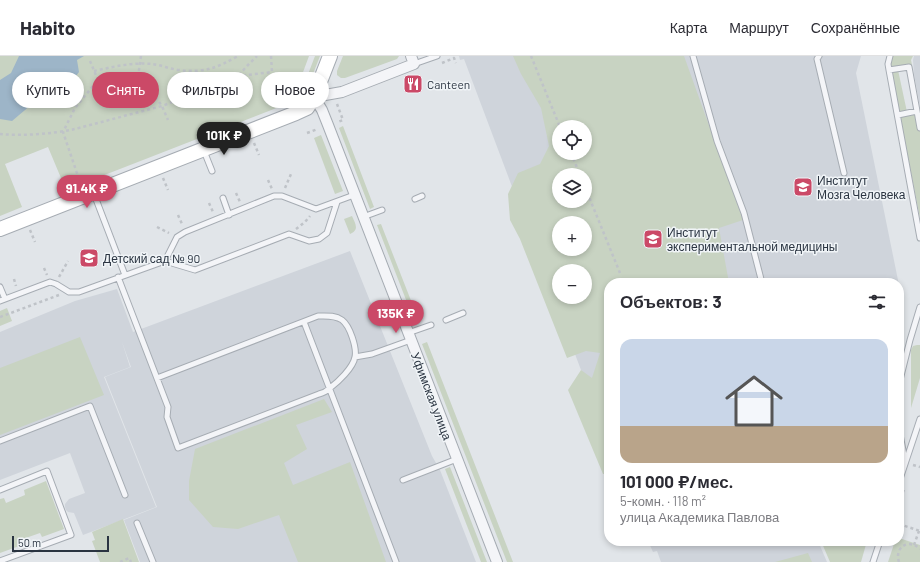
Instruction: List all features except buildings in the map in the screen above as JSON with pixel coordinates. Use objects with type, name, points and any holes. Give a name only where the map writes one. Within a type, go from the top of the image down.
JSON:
[{"type":"street","points":[[324,72],[330,56]]},
{"type":"street","points":[[329,94],[342,92],[412,60]]},
{"type":"street","points":[[0,229],[88,190],[204,150],[296,114],[307,108]]},
{"type":"street","name":"Уфимская улица","points":[[321,108],[496,562]]},
{"type":"lane","points":[[412,60],[436,56]]},
{"type":"lane","points":[[693,56],[718,141],[744,213],[761,278]]},
{"type":"lane","points":[[819,56],[817,59],[844,173]]},
{"type":"lane","points":[[890,56],[888,64],[920,238]]},
{"type":"lane","points":[[889,70],[909,67],[920,128]]},
{"type":"lane","points":[[898,115],[916,111]]},
{"type":"lane","points":[[204,150],[212,171]]},
{"type":"lane","points":[[88,190],[125,275]]},
{"type":"lane","points":[[165,261],[177,237],[185,232],[274,196],[282,196],[316,209],[354,195]]},
{"type":"lane","points":[[415,199],[422,196]]},
{"type":"lane","points":[[223,198],[229,214]]},
{"type":"lane","points":[[0,287],[2,300],[50,282],[69,292],[79,292],[165,261],[195,270],[289,234],[309,241],[319,239],[327,233],[337,202]]},
{"type":"lane","points":[[363,217],[382,210]]},
{"type":"lane","points":[[118,278],[168,407],[167,417],[178,448],[330,389],[350,369],[355,358],[354,344],[350,331],[342,321],[331,316],[318,316],[157,378]]},
{"type":"lane","points":[[904,364],[920,307]]},
{"type":"lane","points":[[446,320],[463,313]]},
{"type":"lane","points":[[304,322],[396,562]]},
{"type":"lane","points":[[355,358],[372,354],[431,325]]},
{"type":"lane","points":[[0,441],[90,406],[125,495]]},
{"type":"lane","points":[[904,466],[920,419]]},
{"type":"lane","points":[[904,457],[905,463]]},
{"type":"lane","points":[[403,480],[457,459]]},
{"type":"lane","points":[[0,490],[47,472],[71,535],[0,561]]},
{"type":"lane","points":[[137,523],[152,562]]},
{"type":"lane","points":[[873,562],[878,546]]},
{"type":"path","points":[[139,72],[141,56]]},
{"type":"path","points":[[90,61],[94,71],[140,64],[152,64],[178,70],[197,71],[212,69],[238,56]]},
{"type":"path","points":[[242,72],[257,56]]},
{"type":"path","points":[[271,56],[272,72]]},
{"type":"path","points":[[531,56],[557,120]]},
{"type":"path","points":[[88,190],[63,132],[75,108],[92,87]]},
{"type":"path","points":[[159,102],[168,120]]},
{"type":"path","points":[[0,134],[11,135],[63,132],[167,104]]},
{"type":"path","points":[[254,142],[259,156]]},
{"type":"path","points":[[282,196],[290,174]]},
{"type":"path","points":[[163,177],[168,190]]},
{"type":"path","points":[[592,204],[620,273]]},
{"type":"path","points":[[289,234],[305,222],[316,209]]},
{"type":"path","points":[[157,227],[177,237]]},
{"type":"path","points":[[30,229],[35,242]]},
{"type":"path","points":[[56,284],[68,261]]},
{"type":"path","points":[[0,317],[69,292]]},
{"type":"path","points":[[912,464],[920,467]]},
{"type":"path","points":[[904,526],[919,531],[914,545]]},
{"type":"path","points":[[900,562],[898,558],[902,547],[910,544],[917,546],[920,549]]},
{"type":"path","points":[[120,562],[129,558],[131,562]]},
{"type":"shaded area","points":[[459,56],[861,56],[856,73],[898,278],[604,278],[604,428],[556,304],[592,304],[592,264],[552,264],[552,293],[464,59],[460,60]]},
{"type":"shaded area","points":[[914,56],[920,56],[920,107],[914,74]]},
{"type":"shaded area","points":[[350,251],[476,562],[140,562],[124,520],[157,507],[105,377],[131,367],[122,342],[130,367],[104,377],[156,507],[83,535],[74,513],[68,512],[65,507],[65,504],[69,499],[85,493],[70,453],[0,480],[0,332],[75,301],[117,289],[133,332]]},
{"type":"shaded area","points":[[650,546],[820,546],[827,562],[661,562],[657,551],[653,552]]},
{"type":"green space","points":[[0,56],[309,56],[303,72],[261,72],[261,108],[277,108],[66,190],[48,147],[5,164],[22,207],[0,216]]},
{"type":"green space","points":[[315,56],[320,56],[314,72],[309,72]]},
{"type":"green space","points":[[343,56],[399,56],[397,59],[345,78],[341,78],[337,75],[337,71]]},
{"type":"green space","name":"Институт экспериментальной медицины","points":[[513,56],[684,56],[743,220],[719,228],[728,278],[604,278],[604,474],[568,390],[581,370],[592,378],[600,353],[586,351],[567,358],[520,239],[510,220],[508,194],[518,173],[540,164],[549,146],[541,108],[521,74]]},
{"type":"green space","points":[[892,56],[913,56],[911,60],[912,65],[891,68],[890,64]]},
{"type":"green space","points":[[898,70],[907,112],[899,114],[891,71]]},
{"type":"green space","points":[[920,114],[920,218],[900,117]]},
{"type":"green space","points":[[343,126],[374,207],[370,209],[339,128]]},
{"type":"green space","points":[[321,135],[343,191],[335,194],[314,138]]},
{"type":"green space","points":[[352,216],[356,228],[350,234],[344,219]]},
{"type":"green space","points":[[381,224],[419,321],[415,323],[377,225]]},
{"type":"green space","points":[[7,308],[12,321],[0,326],[0,311]]},
{"type":"green space","points":[[80,337],[104,395],[0,435],[0,368]]},
{"type":"green space","points":[[427,342],[513,562],[507,562],[422,344]]},
{"type":"green space","points":[[920,345],[920,378],[911,408],[911,350],[913,346]]},
{"type":"green space","points":[[324,399],[332,412],[296,425],[307,449],[284,463],[293,485],[350,462],[386,562],[298,562],[279,515],[238,529],[213,527],[189,500],[189,481],[195,449]]},
{"type":"green space","points":[[450,467],[487,562],[481,562],[445,469]]},
{"type":"green space","points":[[46,481],[64,529],[42,537],[40,533],[20,540],[22,545],[0,553],[0,499],[4,498],[6,503],[25,495],[24,490]]},
{"type":"green space","points":[[123,519],[139,562],[100,562],[92,541],[95,540],[92,532]]},
{"type":"green space","points":[[904,540],[920,545],[920,562],[888,562],[893,546],[904,546]]},
{"type":"green space","points":[[823,546],[866,546],[861,562],[830,562]]},
{"type":"green space","points":[[808,553],[812,562],[775,562]]},
{"type":"water","points":[[19,56],[84,56],[77,60],[79,72],[12,72],[12,108],[27,108],[12,121],[0,119],[0,80],[11,73]]},
{"type":"place","name":"Canteen","points":[[413,84]]},
{"type":"place","name":"Институт Мозга Человека","points":[[803,187]]},
{"type":"place","name":"Институт экспериментальной медицины","points":[[653,239]]},
{"type":"place","name":"Детский сад № 90","points":[[89,258]]}]
